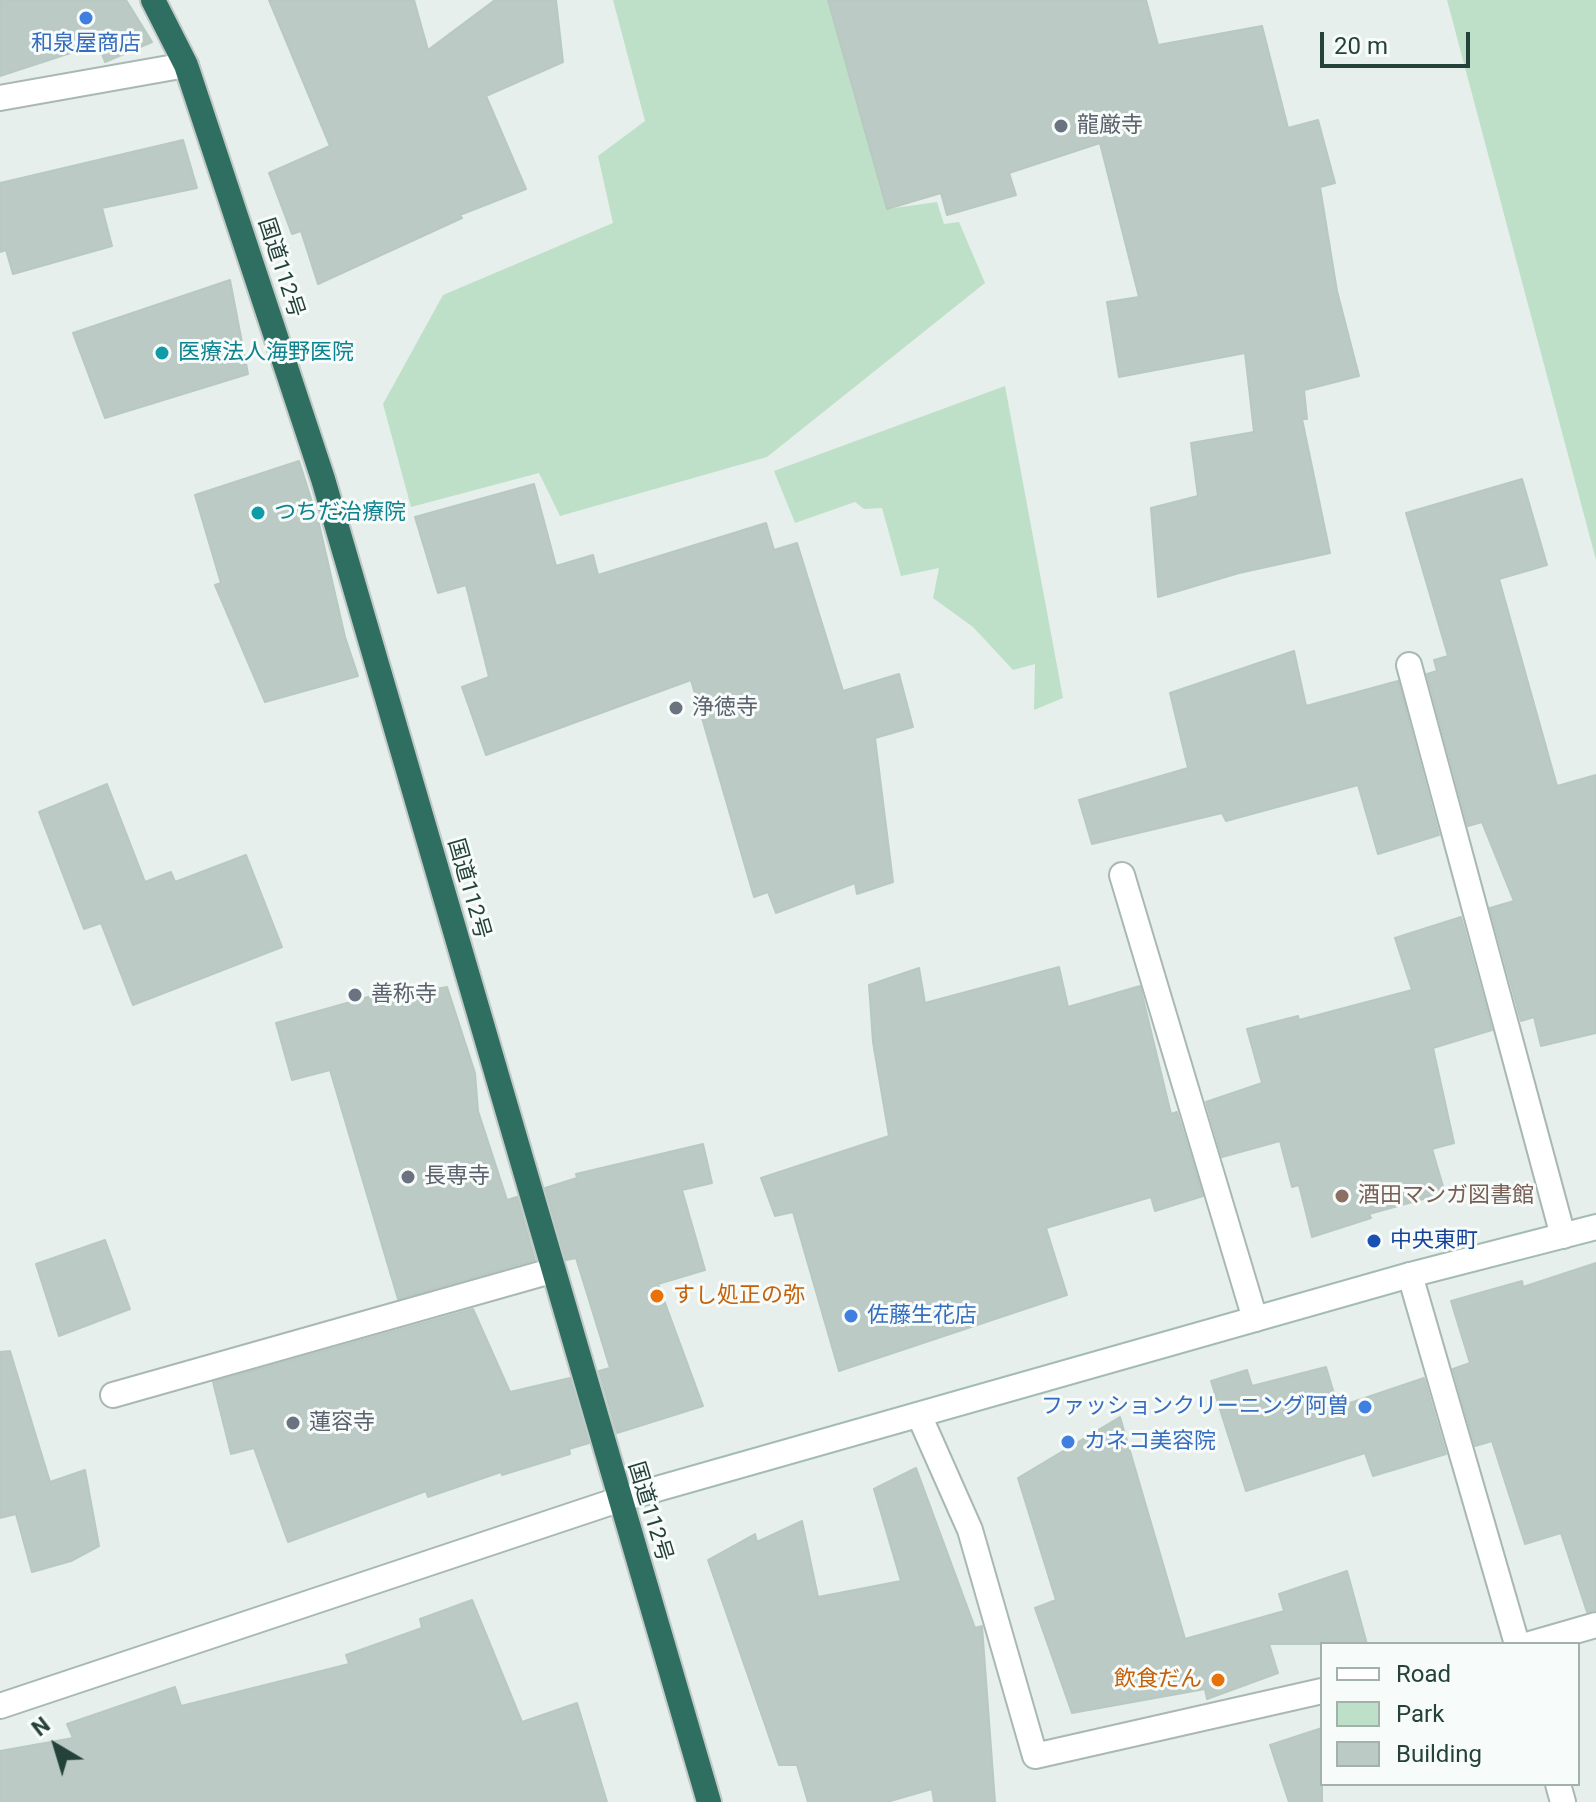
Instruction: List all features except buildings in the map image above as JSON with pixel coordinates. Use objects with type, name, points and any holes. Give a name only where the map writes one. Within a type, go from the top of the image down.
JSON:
[{"type":"highway","name":"国道112号","points":[[153,0],[186,65],[323,479],[551,1271],[709,1802]]},
{"type":"street","points":[[0,98],[186,65]]},
{"type":"street","points":[[1409,665],[1563,1236]]},
{"type":"street","points":[[1122,875],[1255,1319]]},
{"type":"street","points":[[0,1706],[618,1500],[1410,1275],[1596,1227]]},
{"type":"street","points":[[113,1395],[551,1271]]},
{"type":"street","points":[[1410,1275],[1516,1642]]},
{"type":"street","points":[[919,1415],[970,1530],[1035,1756],[1320,1691]]},
{"type":"street","points":[[1537,1642],[1596,1625]]},
{"type":"green space","points":[[613,0],[828,0],[887,209],[937,202],[944,224],[959,222],[985,283],[767,457],[560,516],[539,473],[411,507],[383,404],[443,295],[613,223],[598,156],[645,121]]},
{"type":"green space","points":[[1447,0],[1596,0],[1596,560]]},
{"type":"green space","points":[[1005,386],[1063,698],[1034,710],[1035,664],[1013,670],[973,627],[933,598],[939,568],[901,576],[882,508],[864,509],[855,502],[795,523],[774,471]]},
{"type":"place","name":"和泉屋商店","points":[[86,18]]},
{"type":"place","name":"龍厳寺","points":[[1061,126]]},
{"type":"place","name":"医療法人海野医院","points":[[162,353]]},
{"type":"place","name":"つちだ治療院","points":[[258,513]]},
{"type":"place","name":"浄徳寺","points":[[676,708]]},
{"type":"place","name":"善称寺","points":[[355,995]]},
{"type":"place","name":"長専寺","points":[[408,1177]]},
{"type":"place","name":"酒田マンガ図書館","points":[[1342,1196]]},
{"type":"place","name":"中央東町","points":[[1374,1241]]},
{"type":"place","name":"すし処正の弥","points":[[657,1296]]},
{"type":"place","name":"佐藤生花店","points":[[851,1316]]},
{"type":"place","name":"ファッションクリーニング阿曽","points":[[1365,1407]]},
{"type":"place","name":"蓮容寺","points":[[293,1423]]},
{"type":"place","name":"カネコ美容院","points":[[1068,1442]]},
{"type":"place","name":"飲食だん","points":[[1218,1680]]}]
